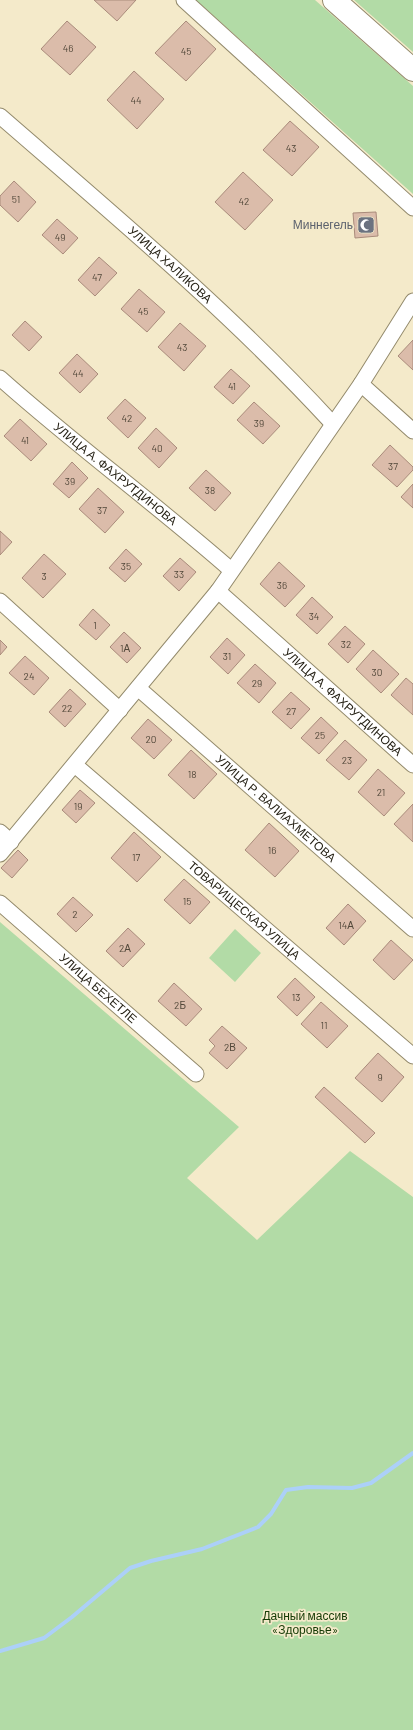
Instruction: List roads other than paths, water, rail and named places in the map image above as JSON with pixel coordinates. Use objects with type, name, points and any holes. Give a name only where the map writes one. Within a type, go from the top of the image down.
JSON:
[{"type":"main road","points":[[334,0],[413,70]]},
{"type":"street","points":[[184,0],[413,208]]},
{"type":"street","name":"УЛИЦА ХАЛИКОВА","points":[[0,116],[218,307],[289,376],[332,423]]},
{"type":"street","points":[[0,854],[5,837],[75,765],[218,591],[332,423],[361,384],[413,302]]},
{"type":"street","name":"УЛИЦА А. ФАХРУТДИНОВА","points":[[0,378],[32,407],[188,532],[232,570]]},
{"type":"street","points":[[361,384],[413,431]]},
{"type":"street","name":"УЛИЦА А. ФАХРУТДИНОВА","points":[[218,591],[413,765]]},
{"type":"street","points":[[0,601],[120,710]]},
{"type":"street","name":"УЛИЦА Р. ВАЛИАХМЕТОВА","points":[[138,688],[413,929]]},
{"type":"street","name":"ТОВАРИЩЕСКАЯ УЛИЦА","points":[[75,765],[413,1056]]},
{"type":"street","name":"УЛИЦА БЕХЕТЛЕ","points":[[0,903],[196,1074]]},
{"type":"waterway","points":[[0,1651],[44,1638],[72,1617],[130,1568],[151,1561],[202,1549],[258,1527],[271,1514],[286,1490],[308,1487],[352,1488],[371,1483],[413,1453]]},
{"type":"place","name":"Миннегель","points":[[366,225]]},
{"type":"park label","name":"Дачный массив «Здоровье»","points":[[305,1623]]}]
